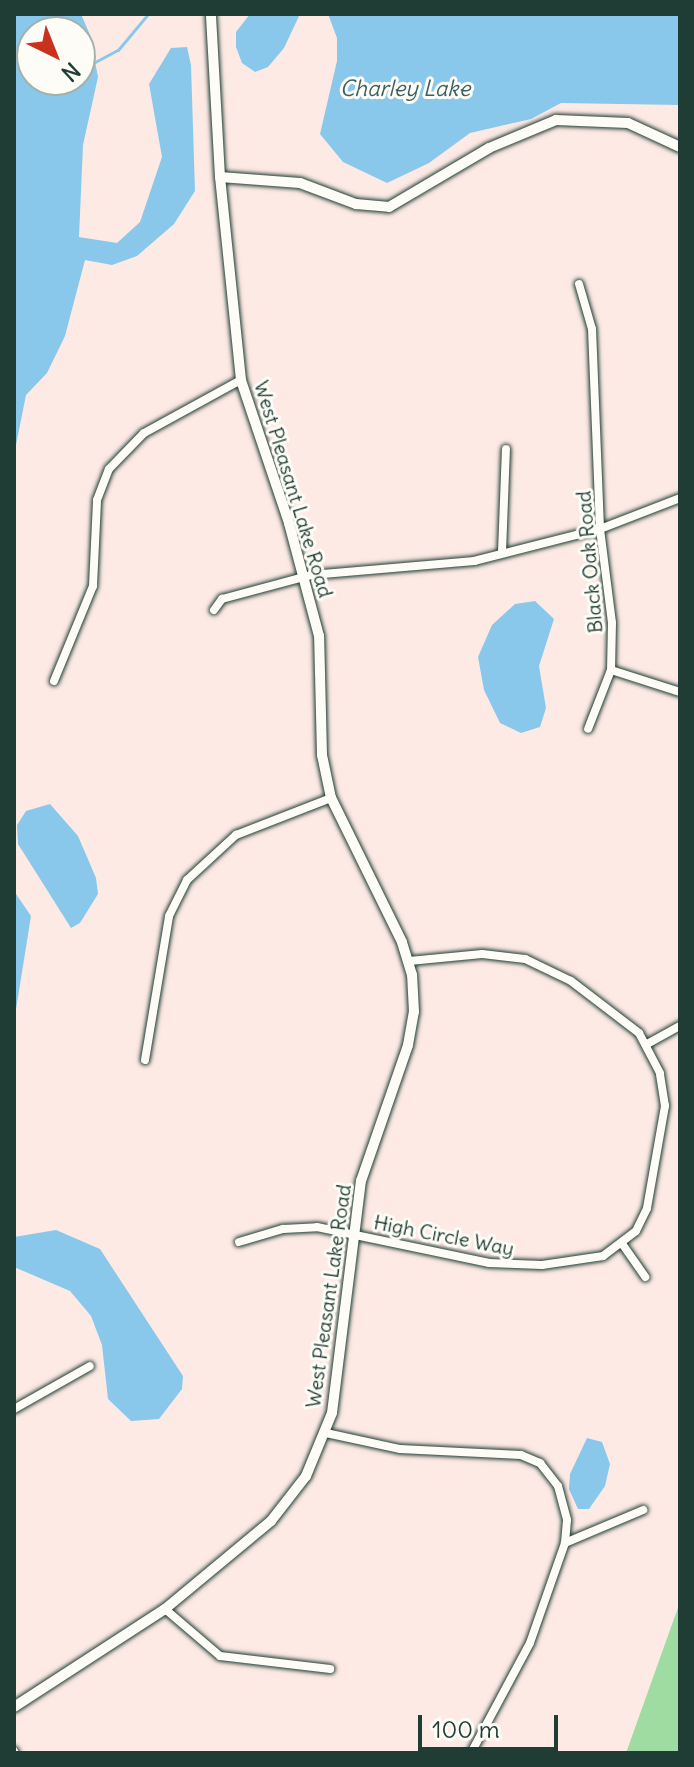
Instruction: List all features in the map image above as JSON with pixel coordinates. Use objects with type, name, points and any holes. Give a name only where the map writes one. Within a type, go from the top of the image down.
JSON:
[{"type":"street","name":"West Pleasant Lake Road","points":[[14,1707],[165,1609],[283,1508],[306,1476],[326,1433],[335,1393],[352,1233],[370,1148],[412,1029],[409,961],[331,798],[320,734],[321,644],[304,577],[241,380],[220,177],[211,14]]},
{"type":"street","points":[[220,177],[298,182],[356,204],[389,207],[489,148],[556,120],[628,123],[680,147]]},
{"type":"street","name":"Black Oak Road","points":[[579,284],[592,329],[600,529],[612,604],[611,670]]},
{"type":"street","points":[[54,681],[93,586],[97,500],[109,469],[144,433],[241,380]]},
{"type":"street","points":[[502,552],[506,449]]},
{"type":"street","points":[[214,610],[222,599],[304,577],[365,567],[448,565],[600,529],[680,498]]},
{"type":"street","points":[[588,729],[611,670],[680,692]]},
{"type":"street","points":[[145,1060],[169,916],[187,880],[236,835],[331,798]]},
{"type":"street","points":[[409,961],[482,954],[534,963],[615,1010],[647,1044],[660,1073],[664,1119],[644,1217],[623,1245],[645,1277]]},
{"type":"street","points":[[647,1044],[680,1026]]},
{"type":"street","name":"High Circle Way","points":[[239,1242],[300,1227],[352,1233],[515,1265],[597,1258],[623,1245]]},
{"type":"street","points":[[14,1409],[90,1366]]},
{"type":"street","points":[[326,1433],[400,1449],[530,1458],[547,1470],[561,1494],[567,1520],[565,1543],[530,1643],[471,1753]]},
{"type":"street","points":[[565,1543],[643,1510]]},
{"type":"street","points":[[165,1609],[220,1656],[330,1669]]},
{"type":"green space","points":[[680,1602],[680,1753],[626,1753]]},
{"type":"water","points":[[14,14],[81,14],[16,16],[16,96],[94,96],[83,145],[79,237],[117,243],[140,222],[162,157],[149,84],[171,48],[187,47],[191,65],[195,191],[174,224],[137,256],[112,265],[85,260],[65,336],[47,373],[26,395],[14,455]]},
{"type":"water","points":[[250,14],[300,14],[284,48],[268,67],[255,72],[242,63],[236,47],[236,32]]},
{"type":"water","name":"Charley Lake","points":[[328,14],[680,14],[680,105],[561,103],[531,119],[470,133],[429,163],[387,183],[343,162],[320,134],[337,61],[337,38]]},
{"type":"water","points":[[535,601],[554,619],[539,666],[546,708],[540,727],[521,733],[500,723],[484,690],[478,657],[492,625],[515,604]]},
{"type":"water","points":[[50,804],[78,836],[96,878],[98,894],[80,923],[71,928],[18,844],[17,825],[26,811]]},
{"type":"water","points":[[14,891],[31,916],[14,1022]]},
{"type":"water","points":[[56,1230],[100,1249],[183,1376],[182,1389],[159,1419],[131,1421],[108,1399],[102,1345],[91,1316],[70,1291],[14,1267],[14,1237]]},
{"type":"water","points":[[587,1438],[602,1442],[610,1464],[605,1486],[589,1509],[578,1509],[569,1489],[570,1474]]},
{"type":"waterway","points":[[96,61],[118,50],[148,14]]}]
